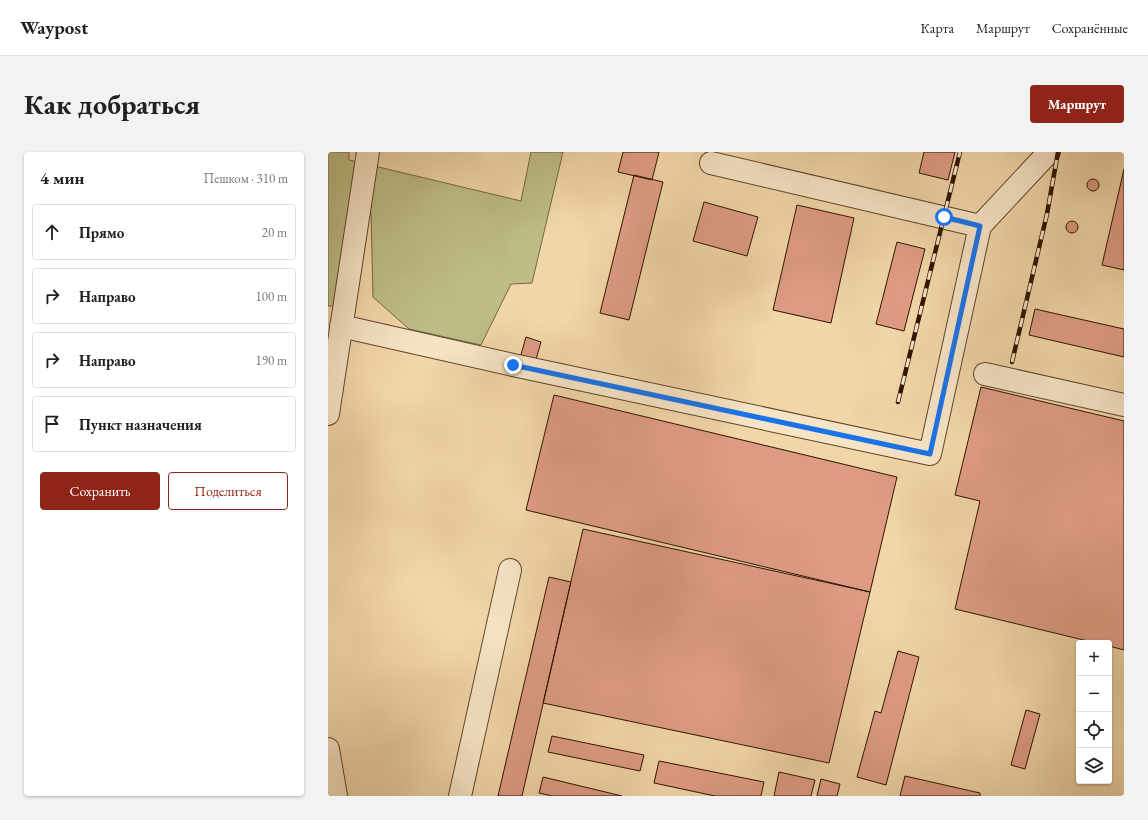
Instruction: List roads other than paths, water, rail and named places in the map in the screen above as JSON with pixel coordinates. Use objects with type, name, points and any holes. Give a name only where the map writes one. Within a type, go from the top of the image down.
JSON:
[{"type":"street","points":[[328,414],[368,152]]},
{"type":"street","points":[[341,326],[930,454],[980,226],[1049,152]]},
{"type":"street","points":[[711,164],[980,226]]},
{"type":"street","points":[[985,374],[1124,405]]},
{"type":"street","points":[[460,796],[510,570]]},
{"type":"street","points":[[328,749],[336,796]]},
{"type":"railway","points":[[898,402],[960,152]]},
{"type":"railway","points":[[1012,362],[1047,214],[1058,152]]}]
